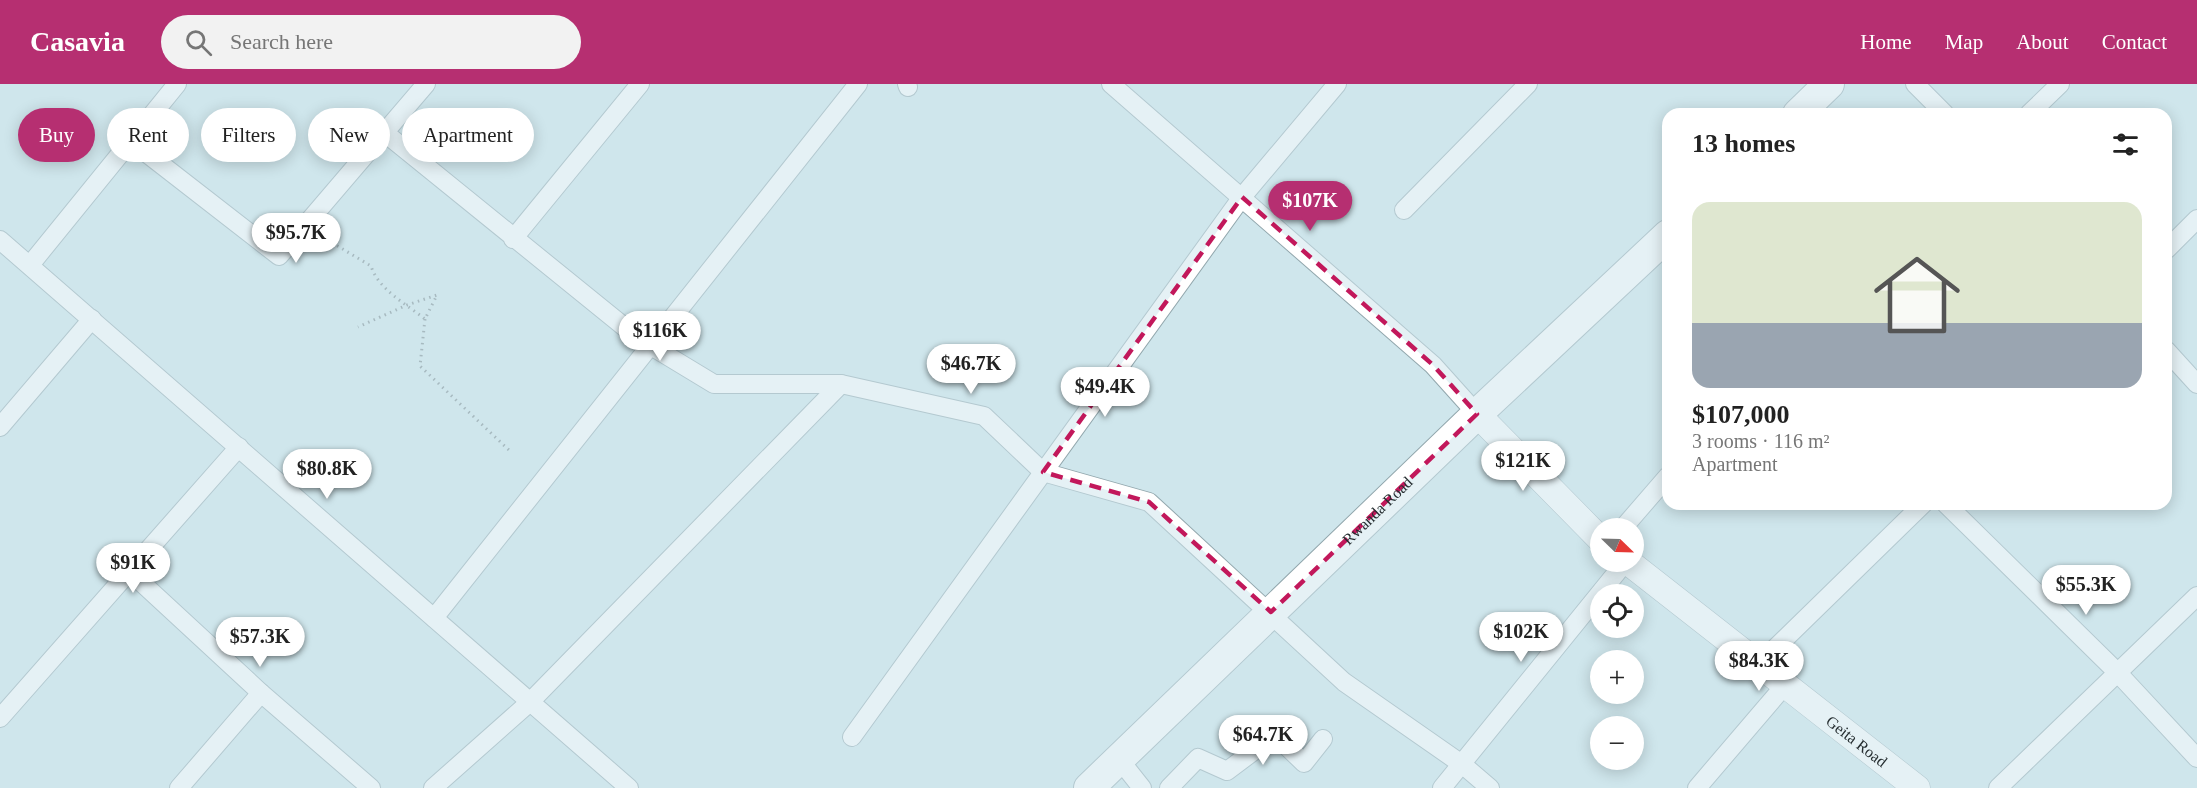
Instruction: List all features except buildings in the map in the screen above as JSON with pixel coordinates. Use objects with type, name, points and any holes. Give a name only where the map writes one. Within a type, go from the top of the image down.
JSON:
[{"type":"highway","points":[[1804,108],[1829,84]]},
{"type":"highway","name":"Rwanda Road","points":[[1089,788],[1477,414],[1662,241]]},
{"type":"main road","points":[[1477,414],[1590,529]]},
{"type":"main road","name":"Geita Road","points":[[1641,572],[1917,788]]},
{"type":"street","points":[[158,108],[177,84]]},
{"type":"street","points":[[390,127],[426,84]]},
{"type":"street","points":[[513,238],[640,84]]},
{"type":"street","points":[[1111,84],[1135,91],[1242,197],[1433,365],[1477,414]]},
{"type":"street","points":[[852,736],[1242,197],[1337,84]]},
{"type":"street","points":[[1404,210],[1528,84]]},
{"type":"street","points":[[1915,84],[1940,108]]},
{"type":"street","points":[[2035,108],[2060,84]]},
{"type":"street","points":[[434,618],[852,87]]},
{"type":"street","points":[[390,137],[513,238],[650,345],[714,384],[841,384],[984,416],[1044,472],[1149,502],[1344,682],[1463,765],[1490,788]]},
{"type":"street","points":[[30,265],[114,162]]},
{"type":"street","points":[[158,162],[279,256],[360,162]]},
{"type":"street","points":[[2172,244],[2197,219]]},
{"type":"street","points":[[0,240],[629,788]]},
{"type":"street","points":[[0,427],[92,319]]},
{"type":"street","points":[[2172,357],[2197,384]]},
{"type":"street","points":[[433,788],[530,702],[841,384]]},
{"type":"street","points":[[0,718],[239,447]]},
{"type":"street","points":[[1632,518],[1662,484]]},
{"type":"street","points":[[1759,664],[1917,510]]},
{"type":"street","points":[[1952,510],[2117,672],[2197,758]]},
{"type":"street","points":[[129,571],[261,693],[371,788]]},
{"type":"street","points":[[1442,788],[1618,572]]},
{"type":"street","points":[[1998,788],[2197,596]]},
{"type":"street","points":[[1698,788],[1785,685]]},
{"type":"street","points":[[178,788],[261,693]]},
{"type":"street","points":[[1169,788],[1198,758],[1227,771],[1275,735],[1304,763],[1323,739]]},
{"type":"street","points":[[1119,759],[1143,788]]},
{"type":"path","points":[[291,242],[326,239],[371,266],[375,279],[425,319]]},
{"type":"path","points":[[358,327],[407,305],[437,295],[425,319],[420,366],[511,452]]},
{"type":"highlighted area","points":[[1242,197],[1433,365],[1477,414],[1271,612],[1149,502],[1043,472]]}]
